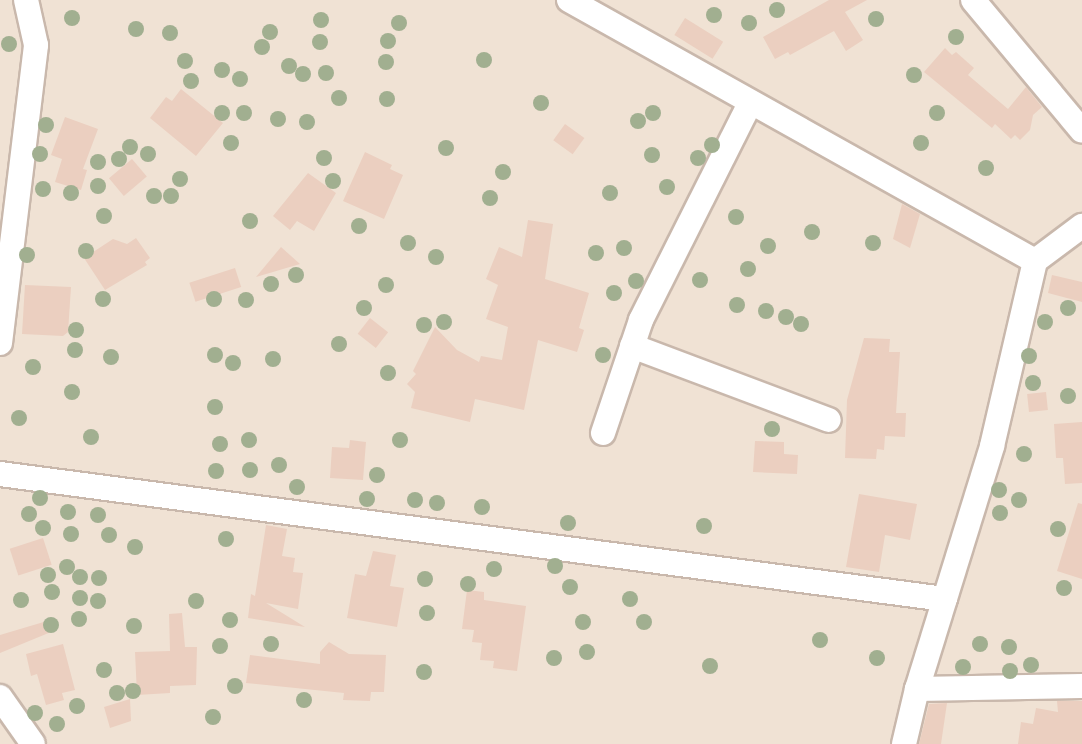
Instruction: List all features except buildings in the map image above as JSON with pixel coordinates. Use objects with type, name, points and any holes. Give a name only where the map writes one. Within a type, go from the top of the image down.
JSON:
[{"type":"street","points":[[0,343],[36,45],[26,0]]},
{"type":"street","points":[[569,0],[1035,261]]},
{"type":"street","points":[[973,0],[1082,131]]},
{"type":"street","points":[[603,433],[641,320],[750,103]]},
{"type":"street","points":[[904,744],[917,689],[992,446],[1035,261],[1082,226]]},
{"type":"street","points":[[632,346],[829,420]]},
{"type":"street","points":[[0,474],[945,599]]},
{"type":"street","points":[[917,689],[1082,686]]},
{"type":"street","points":[[0,697],[33,744]]},
{"type":"shaded area","points":[[0,0],[1082,0],[1082,744],[0,744]]}]
